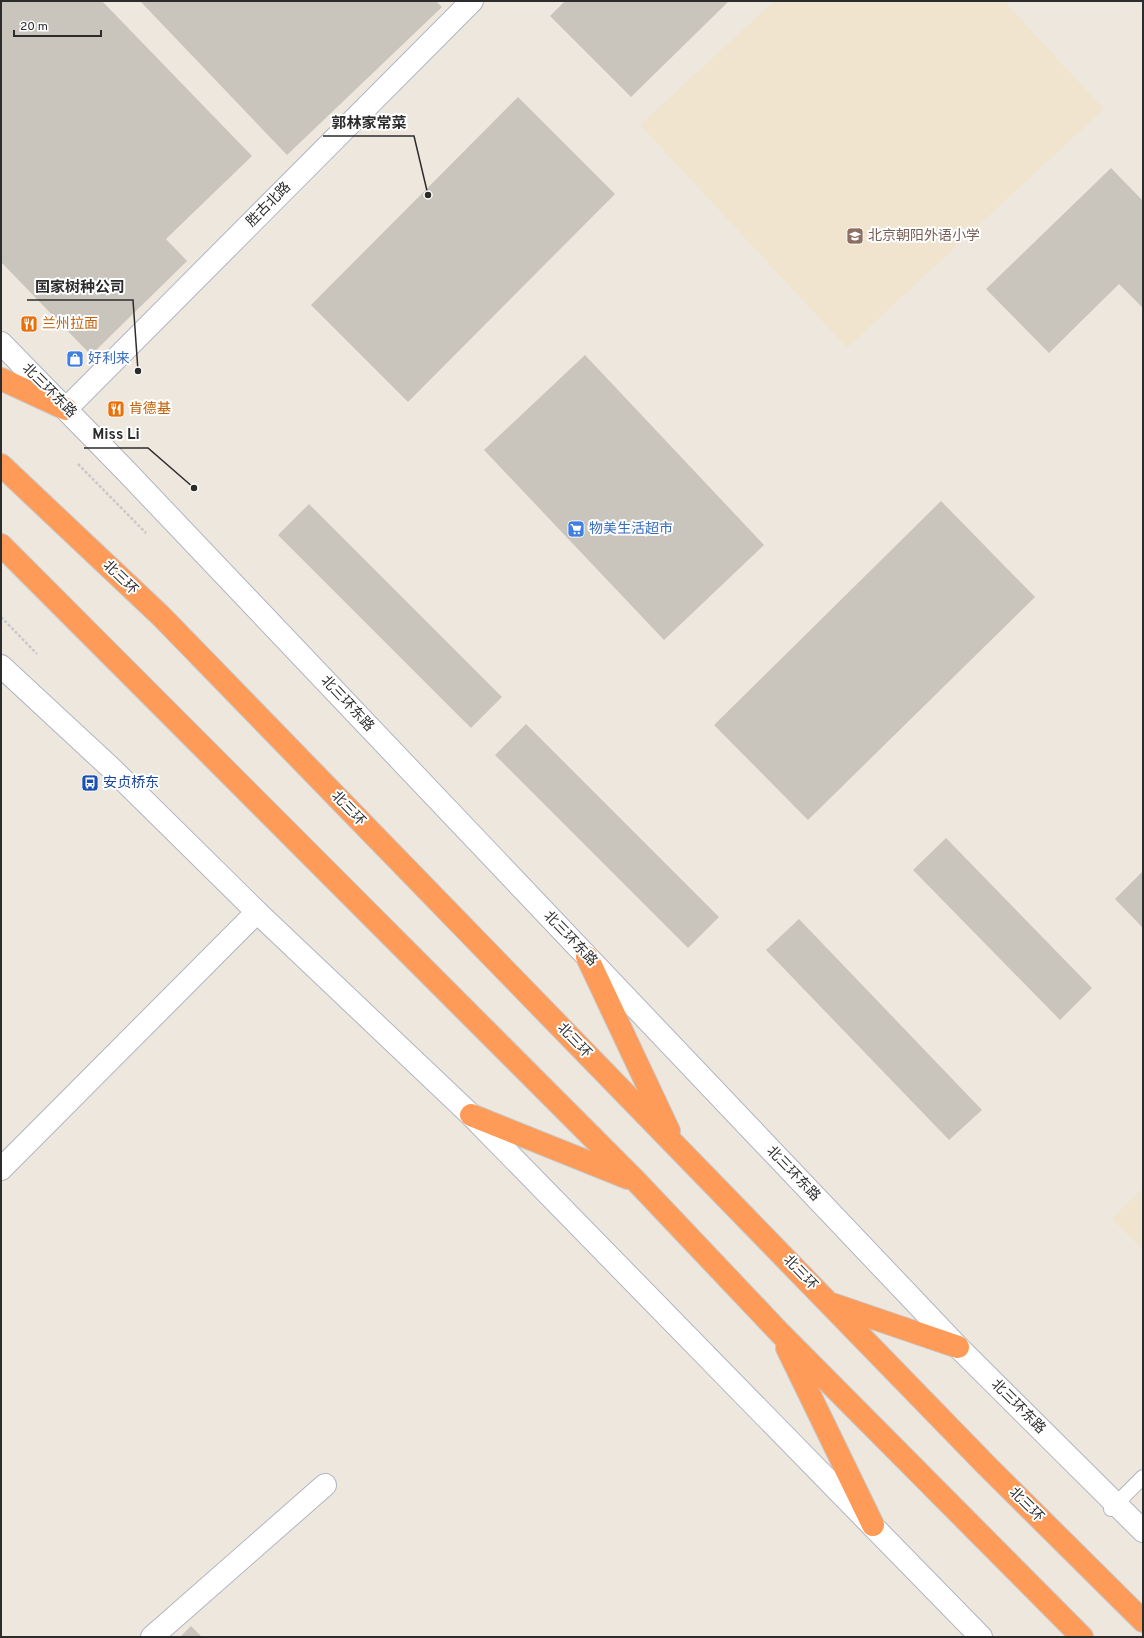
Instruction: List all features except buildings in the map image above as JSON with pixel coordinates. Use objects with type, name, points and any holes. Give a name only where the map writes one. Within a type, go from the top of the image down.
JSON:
[{"type":"highway","points":[[1,379],[66,409]]},
{"type":"highway","name":"北三环","points":[[1,465],[161,616],[986,1465],[1143,1621]]},
{"type":"highway","points":[[1,546],[636,1181],[779,1332],[1082,1637]]},
{"type":"highway","points":[[587,957],[677,1146]]},
{"type":"highway","points":[[471,1116],[636,1181]]},
{"type":"highway","points":[[827,1302],[958,1347]]},
{"type":"highway","points":[[779,1332],[873,1525]]},
{"type":"street","name":"胜古北路","points":[[66,409],[472,1]]},
{"type":"street","name":"北三环东路","points":[[1,343],[66,409],[958,1347],[1113,1507],[1143,1531]]},
{"type":"street","points":[[1,666],[111,768],[257,912],[471,1116],[981,1637]]},
{"type":"street","points":[[1,1169],[257,912]]},
{"type":"street","points":[[152,1637],[325,1485]]},
{"type":"lane","points":[[1113,1507],[1143,1477]]},
{"type":"path","points":[[78,464],[147,535]]},
{"type":"path","points":[[1,617],[37,654]]},
{"type":"shaded area","name":"北京朝阳外语小学","points":[[774,1],[1004,1],[1104,109],[847,348],[640,125]]},
{"type":"shaded area","points":[[1143,1188],[1143,1250],[1112,1219]]},
{"type":"place","name":"郭林家常菜","points":[[428,195]]},
{"type":"place","name":"北京朝阳外语小学","points":[[855,236]]},
{"type":"place","name":"兰州拉面","points":[[29,324]]},
{"type":"place","name":"好利来","points":[[75,359]]},
{"type":"place","name":"国家树种公司","points":[[138,371]]},
{"type":"place","name":"肯德基","points":[[116,409]]},
{"type":"place","name":"Miss Li","points":[[194,488]]},
{"type":"place","name":"物美生活超市","points":[[576,529]]},
{"type":"place","name":"安贞桥东","points":[[90,783]]}]
